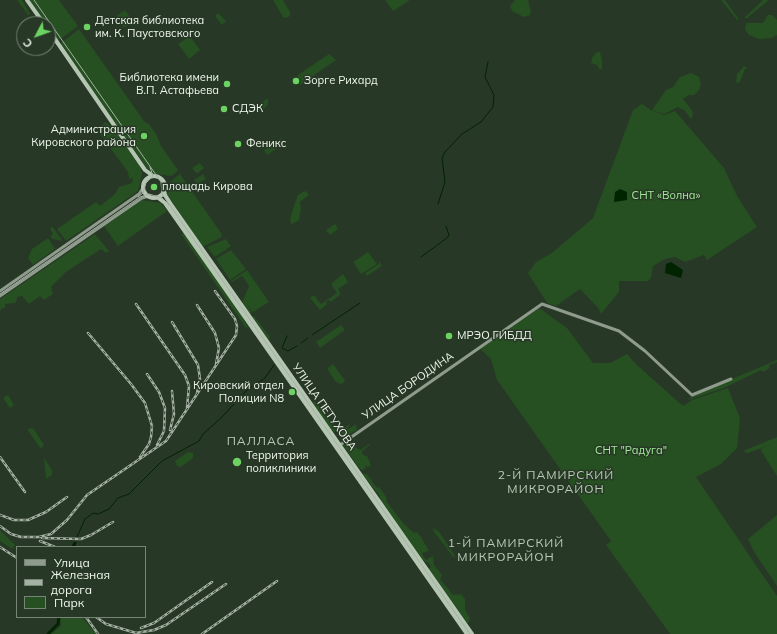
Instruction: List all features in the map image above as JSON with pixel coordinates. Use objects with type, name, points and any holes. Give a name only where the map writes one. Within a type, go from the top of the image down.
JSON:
[{"type":"highway","points":[[27,0],[38,16]]},
{"type":"highway","points":[[56,41],[145,170],[152,176]]},
{"type":"highway","points":[[145,170],[146,179],[143,188],[149,196],[157,197],[164,190],[164,181],[157,176],[152,176],[146,179]]},
{"type":"highway","name":"УЛИЦА ПЕТУХОВА","points":[[164,190],[168,201],[472,634]]},
{"type":"highway","name":"УЛИЦА ПЕТУХОВА","points":[[157,197],[165,203],[467,634]]},
{"type":"main road","points":[[118,212],[139,194],[143,188]]},
{"type":"main road","points":[[0,296],[108,218],[142,198],[149,196]]},
{"type":"main road","points":[[0,291],[97,226]]},
{"type":"main road","name":"УЛИЦА БОРОДИНА","points":[[340,445],[542,304],[620,331],[692,395],[731,379]]},
{"type":"green space","points":[[17,0],[22,0],[30,14],[28,15]]},
{"type":"green space","points":[[29,0],[59,0],[78,26],[58,41],[56,38],[56,16],[40,16]]},
{"type":"green space","points":[[273,0],[283,0],[290,12],[290,16],[286,18],[283,17]]},
{"type":"green space","points":[[385,0],[410,0],[393,11]]},
{"type":"green space","points":[[515,0],[528,0],[531,12],[530,15],[524,17],[512,11],[510,6]]},
{"type":"green space","points":[[721,0],[725,0],[738,18],[738,21]]},
{"type":"green space","points":[[763,0],[769,0],[746,19],[745,17]]},
{"type":"green space","points":[[125,10],[133,21],[124,28],[116,16]]},
{"type":"green space","points":[[218,13],[226,21],[222,25],[215,16]]},
{"type":"green space","points":[[768,15],[772,15],[777,20],[777,35],[772,38],[759,39],[749,35],[745,30],[746,23],[763,23]]},
{"type":"green space","points":[[79,29],[144,121],[150,125],[157,136],[161,146],[178,170],[172,176],[155,174],[149,171],[60,44]]},
{"type":"green space","points":[[190,36],[200,50],[189,59],[178,44]]},
{"type":"green space","points":[[597,52],[600,52],[602,61],[602,68],[600,70],[597,65],[591,63],[592,58]]},
{"type":"green space","points":[[329,54],[336,60],[300,85],[295,77]]},
{"type":"green space","points":[[744,66],[748,69],[745,69],[740,82],[736,83],[737,74]]},
{"type":"green space","points":[[691,73],[699,77],[701,84],[699,90],[694,95],[689,95],[683,99],[692,110],[693,115],[691,119],[685,111],[678,107],[664,114],[652,110],[666,90],[673,87],[680,77]]},
{"type":"green space","points":[[268,98],[268,105],[258,112],[256,108],[257,106]]},
{"type":"green space","name":"СНТ «Волна»","points":[[642,104],[651,110],[664,115],[675,111],[724,168],[737,196],[757,227],[707,260],[704,255],[685,262],[675,257],[665,259],[653,266],[651,278],[648,281],[619,281],[619,292],[601,314],[599,309],[580,289],[556,306],[547,303],[528,273],[536,262],[552,253],[593,218],[633,110]]},
{"type":"green space","points":[[105,122],[113,127],[114,131],[118,134],[140,166],[142,174],[138,191],[66,241],[57,229],[96,202],[100,206],[115,194],[119,187],[132,183],[133,178],[129,179],[128,172],[111,149],[112,140],[106,141],[97,131]]},
{"type":"green space","points":[[281,138],[285,143],[267,155],[264,150]]},
{"type":"green space","points":[[200,163],[204,168],[198,173],[195,172],[192,168]]},
{"type":"green space","points":[[180,174],[221,233],[222,237],[202,247],[167,194],[171,181]]},
{"type":"green space","points":[[203,174],[206,179],[197,184],[194,180]]},
{"type":"green space","points":[[304,191],[309,195],[300,202],[301,209],[299,220],[291,225],[290,219],[298,195]]},
{"type":"green space","points":[[142,200],[161,203],[167,211],[118,246],[104,226]]},
{"type":"green space","points":[[335,224],[338,229],[330,235],[326,230]]},
{"type":"green space","points":[[52,226],[63,241],[52,239],[50,236],[53,234],[50,229]]},
{"type":"green space","points":[[185,233],[244,318],[243,319],[248,327],[246,328],[181,234]]},
{"type":"green space","points":[[95,234],[109,251],[106,253],[101,249],[66,272],[51,287],[53,294],[44,300],[40,296],[29,304],[22,296],[17,297],[16,303],[5,304],[5,307],[0,310],[0,299]]},
{"type":"green space","points":[[48,238],[55,249],[33,265],[28,258],[32,249]]},
{"type":"green space","points":[[226,239],[231,246],[215,257],[207,247]]},
{"type":"green space","points":[[231,250],[246,269],[230,280],[216,259]]},
{"type":"green space","points":[[368,252],[377,264],[361,274],[353,262]]},
{"type":"green space","points":[[379,261],[382,266],[367,276],[365,273],[379,264]]},
{"type":"green space","points":[[247,270],[269,302],[253,312],[247,304],[252,312],[250,314],[242,303],[249,286],[242,276],[232,282],[231,281]]},
{"type":"green space","points":[[343,274],[348,282],[338,289],[341,294],[331,302],[329,300],[326,302],[327,304],[320,310],[310,298],[314,295],[321,304],[337,293],[331,284]]},
{"type":"green space","name":"СНТ \"Радуга\"","points":[[539,308],[567,328],[593,363],[610,363],[627,354],[637,365],[683,406],[692,400],[728,388],[740,418],[737,448],[721,464],[696,477],[777,596],[777,634],[670,634],[606,545],[611,541],[497,380],[491,359],[480,349]]},
{"type":"green space","points":[[254,316],[270,337],[269,340],[252,317]]},
{"type":"green space","points":[[341,325],[345,330],[320,348],[316,342]]},
{"type":"green space","points":[[777,360],[777,362],[769,365],[770,368],[763,372],[761,370],[724,388],[688,400],[692,396]]},
{"type":"green space","points":[[333,364],[344,379],[345,381],[343,383],[340,384],[335,381],[328,370],[328,368]]},
{"type":"green space","points":[[8,395],[14,405],[10,408],[3,398]]},
{"type":"green space","points":[[315,401],[337,430],[335,432],[330,429],[312,403]]},
{"type":"green space","points":[[350,424],[347,430],[356,424],[357,430],[341,440],[340,437],[337,436],[338,432]]},
{"type":"green space","points":[[33,428],[44,445],[41,449],[27,429]]},
{"type":"green space","points":[[777,437],[777,476],[760,449],[773,444],[747,453],[743,451]]},
{"type":"green space","points":[[350,443],[360,450],[369,444],[370,445],[362,451],[363,455],[367,456],[371,465],[368,467],[365,465],[366,468],[362,470],[359,468],[343,445]]},
{"type":"green space","points":[[188,452],[193,453],[193,458],[181,467],[177,466],[175,461]]},
{"type":"green space","points":[[44,458],[52,470],[52,475],[46,479]]},
{"type":"green space","points":[[362,474],[367,474],[377,488],[379,487],[387,498],[386,501],[404,524],[414,533],[417,532],[421,537],[429,551],[422,553],[423,556],[426,560],[433,556],[434,565],[442,575],[440,579],[453,595],[461,594],[465,599],[465,610],[470,618],[469,622],[467,623],[429,569],[431,566],[422,560],[380,499],[380,496]]},
{"type":"green space","points":[[777,515],[777,586],[754,552],[748,539]]},
{"type":"green space","points":[[434,528],[440,533],[455,556],[454,558],[435,533]]},
{"type":"green space","points":[[0,530],[15,545],[12,549],[0,541]]},
{"type":"green space","points":[[60,618],[83,618],[96,634],[51,634],[61,626]]},
{"type":"shaded area","points":[[620,189],[627,192],[627,200],[614,202],[615,192]]},
{"type":"shaded area","points":[[671,262],[683,270],[681,278],[665,273],[666,264]]},
{"type":"waterway","points":[[438,204],[445,182],[442,158],[445,152],[462,134],[481,122],[493,107],[494,95],[485,77],[488,62]]},
{"type":"waterway","points":[[421,257],[447,238],[449,235],[446,226]]},
{"type":"waterway","points":[[312,335],[360,303]]},
{"type":"waterway","points":[[287,336],[282,348],[288,351],[297,346]]},
{"type":"waterway","points":[[301,343],[308,338]]},
{"type":"waterway","points":[[77,537],[85,519],[93,513],[98,514],[109,509],[118,498],[129,494],[162,461],[199,441],[203,434],[222,417],[247,390],[265,378],[274,365]]},
{"type":"waterway","points":[[48,634],[58,624],[59,618]]},
{"type":"tram line","points":[[34,0],[161,182],[162,194],[470,634]]},
{"type":"tram line","points":[[138,197],[143,193],[146,183],[153,176],[150,167]]},
{"type":"tram line","points":[[0,294],[140,197],[149,194],[162,198],[166,202]]},
{"type":"railway","points":[[0,526],[11,534],[21,537],[39,537],[51,534],[67,520],[87,495],[166,441],[236,335],[237,326],[235,319],[215,291]]},
{"type":"railway","points":[[136,304],[185,375],[189,386],[187,408]]},
{"type":"railway","points":[[197,305],[215,333],[219,348],[216,364]]},
{"type":"railway","points":[[172,322],[198,365],[200,379],[197,393]]},
{"type":"railway","points":[[88,333],[145,403],[152,426],[151,437],[149,444],[140,457]]},
{"type":"railway","points":[[147,374],[159,392],[165,408],[164,431],[157,445]]},
{"type":"railway","points":[[170,430],[174,414],[172,391]]},
{"type":"railway","points":[[0,457],[25,492]]},
{"type":"railway","points":[[0,515],[14,520],[28,520],[46,512],[67,497]]},
{"type":"railway","points":[[42,538],[81,539],[113,522]]},
{"type":"railway","points":[[40,541],[52,546]]},
{"type":"railway","points":[[0,547],[16,557]]},
{"type":"railway","points":[[202,634],[277,581]]},
{"type":"railway","points":[[141,628],[154,623],[212,582]]},
{"type":"railway","points":[[97,618],[106,624],[136,633],[154,630],[166,625],[226,584]]},
{"type":"railway","points":[[87,618],[98,634]]},
{"type":"place","name":"Детская библиотека им. К. Паустовского","points":[[87,27]]},
{"type":"place","name":"Зорге Рихард","points":[[296,81]]},
{"type":"place","name":"Библиотека имени В.П. Астафьева","points":[[227,84]]},
{"type":"place","name":"СДЭК","points":[[224,109]]},
{"type":"place","name":"Администрация Кировского района","points":[[144,136]]},
{"type":"place","name":"Феникс","points":[[238,144]]},
{"type":"place","name":"площадь Кирова","points":[[154,187]]},
{"type":"place","name":"МРЭО ГИБДД","points":[[449,336]]},
{"type":"place","name":"Кировский отдел Полиции N8","points":[[292,392]]},
{"type":"place","name":"Территория поликлиники","points":[[237,462]]},
{"type":"district","name":"ПАЛЛАСА","points":[[261,441]]},
{"type":"district","name":"2-Й ПАМИРСКИЙ МИКРОРАЙОН","points":[[556,482]]},
{"type":"district","name":"1-Й ПАМИРСКИЙ МИКРОРАЙОН","points":[[506,550]]}]
